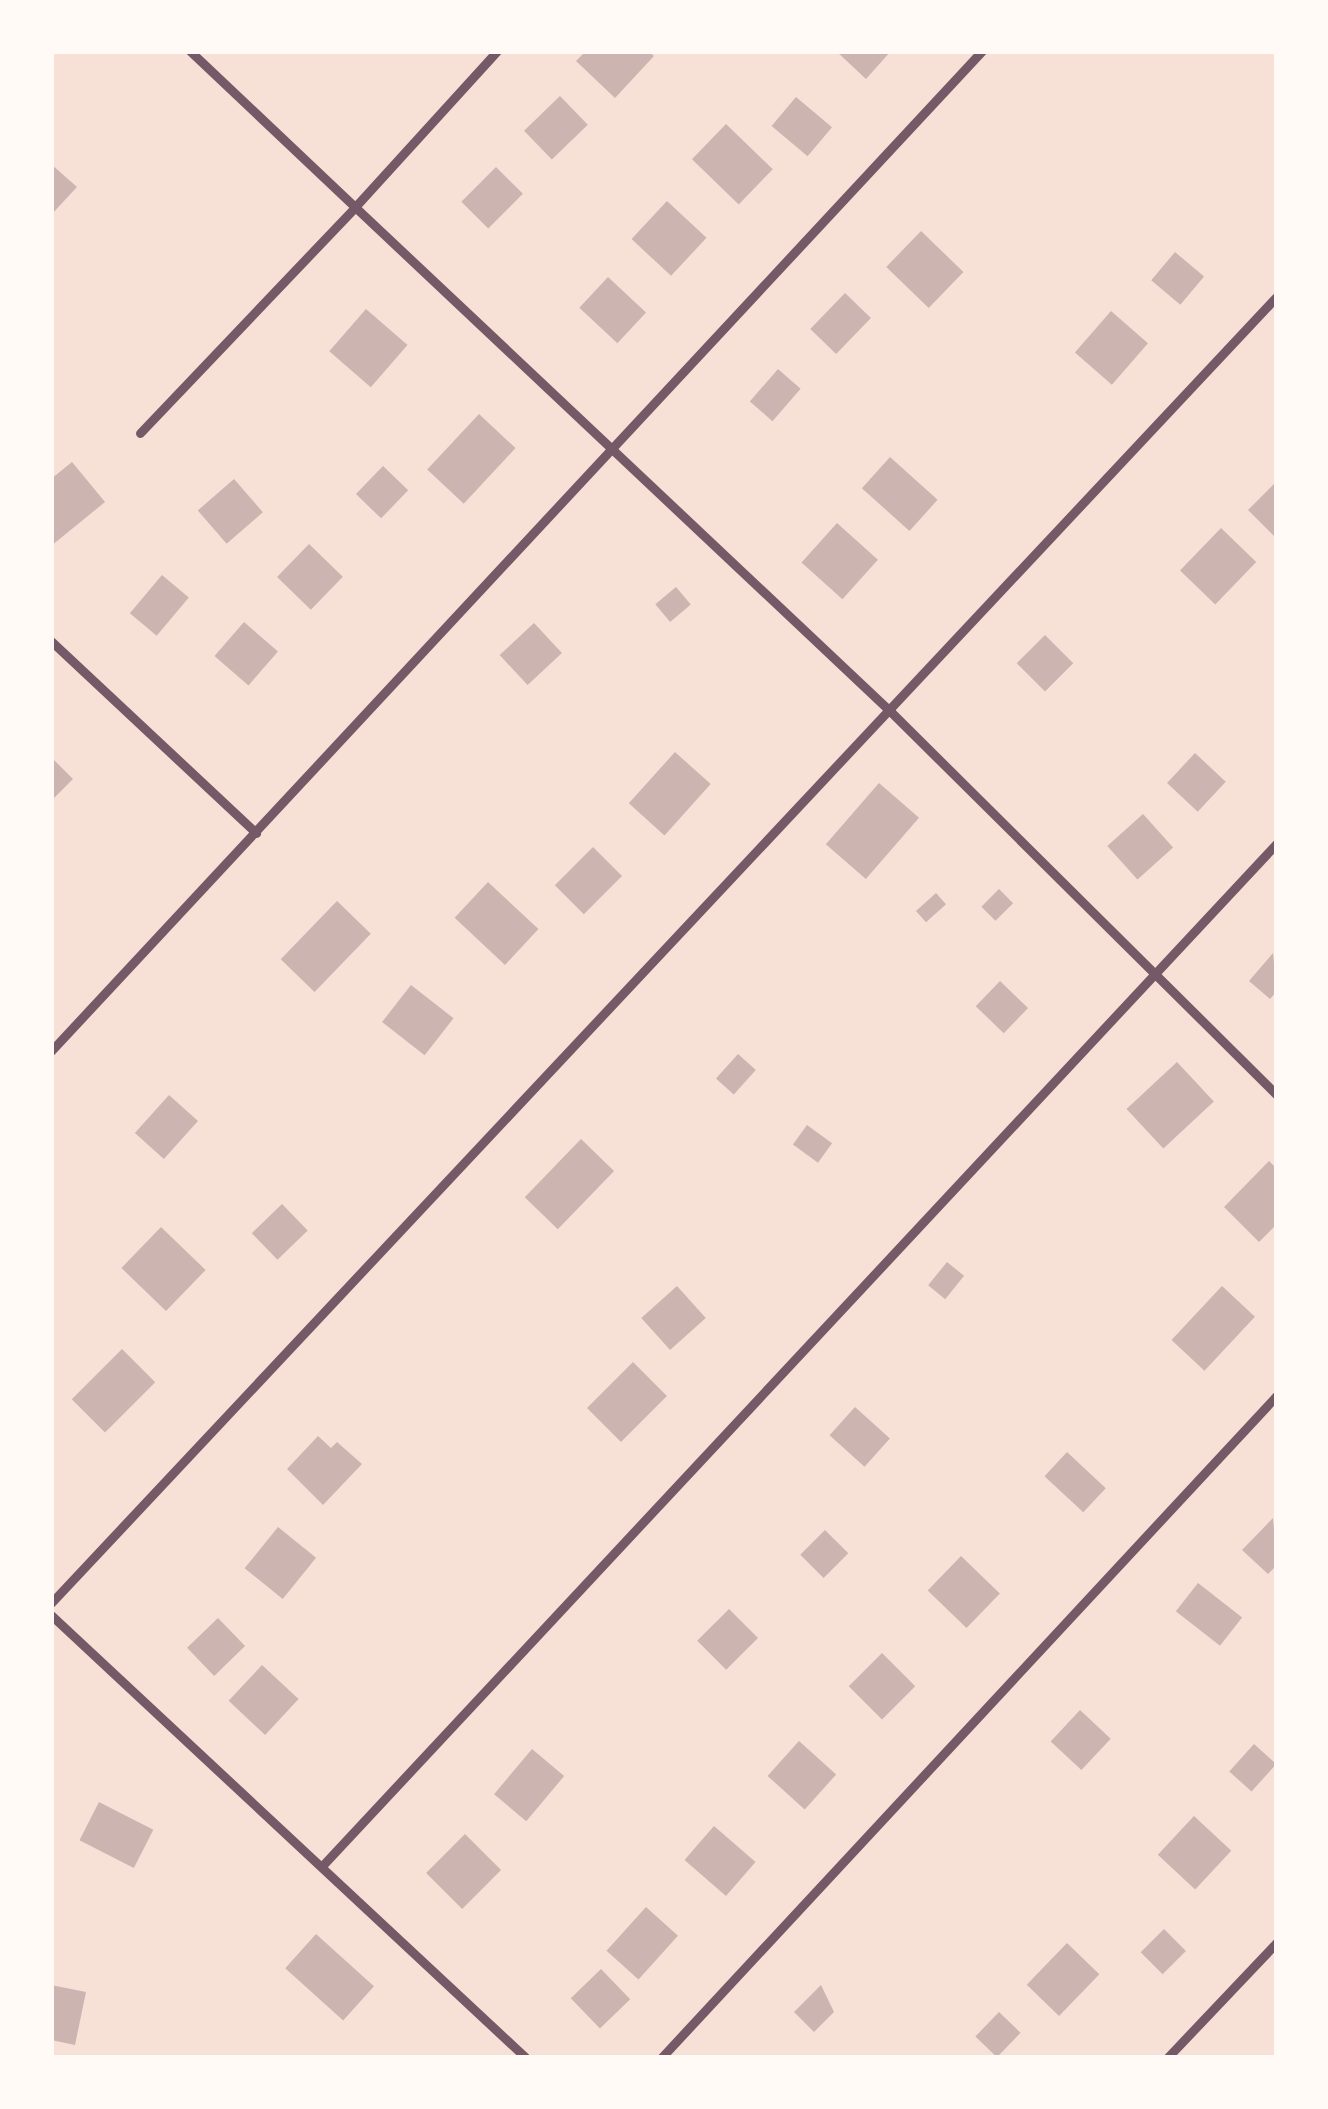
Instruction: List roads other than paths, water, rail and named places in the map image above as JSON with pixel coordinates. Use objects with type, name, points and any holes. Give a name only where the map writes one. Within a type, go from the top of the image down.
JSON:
[{"type":"lane","points":[[190,51],[891,712],[1277,1095]]},
{"type":"lane","points":[[140,434],[497,51]]},
{"type":"lane","points":[[51,1051],[616,450],[982,51]]},
{"type":"lane","points":[[51,1603],[1277,296]]},
{"type":"lane","points":[[51,641],[256,833]]},
{"type":"lane","points":[[322,1866],[1277,842]]},
{"type":"lane","points":[[661,2058],[1277,1395]]},
{"type":"lane","points":[[51,1615],[526,2058]]},
{"type":"lane","points":[[1167,2058],[1277,1942]]}]
